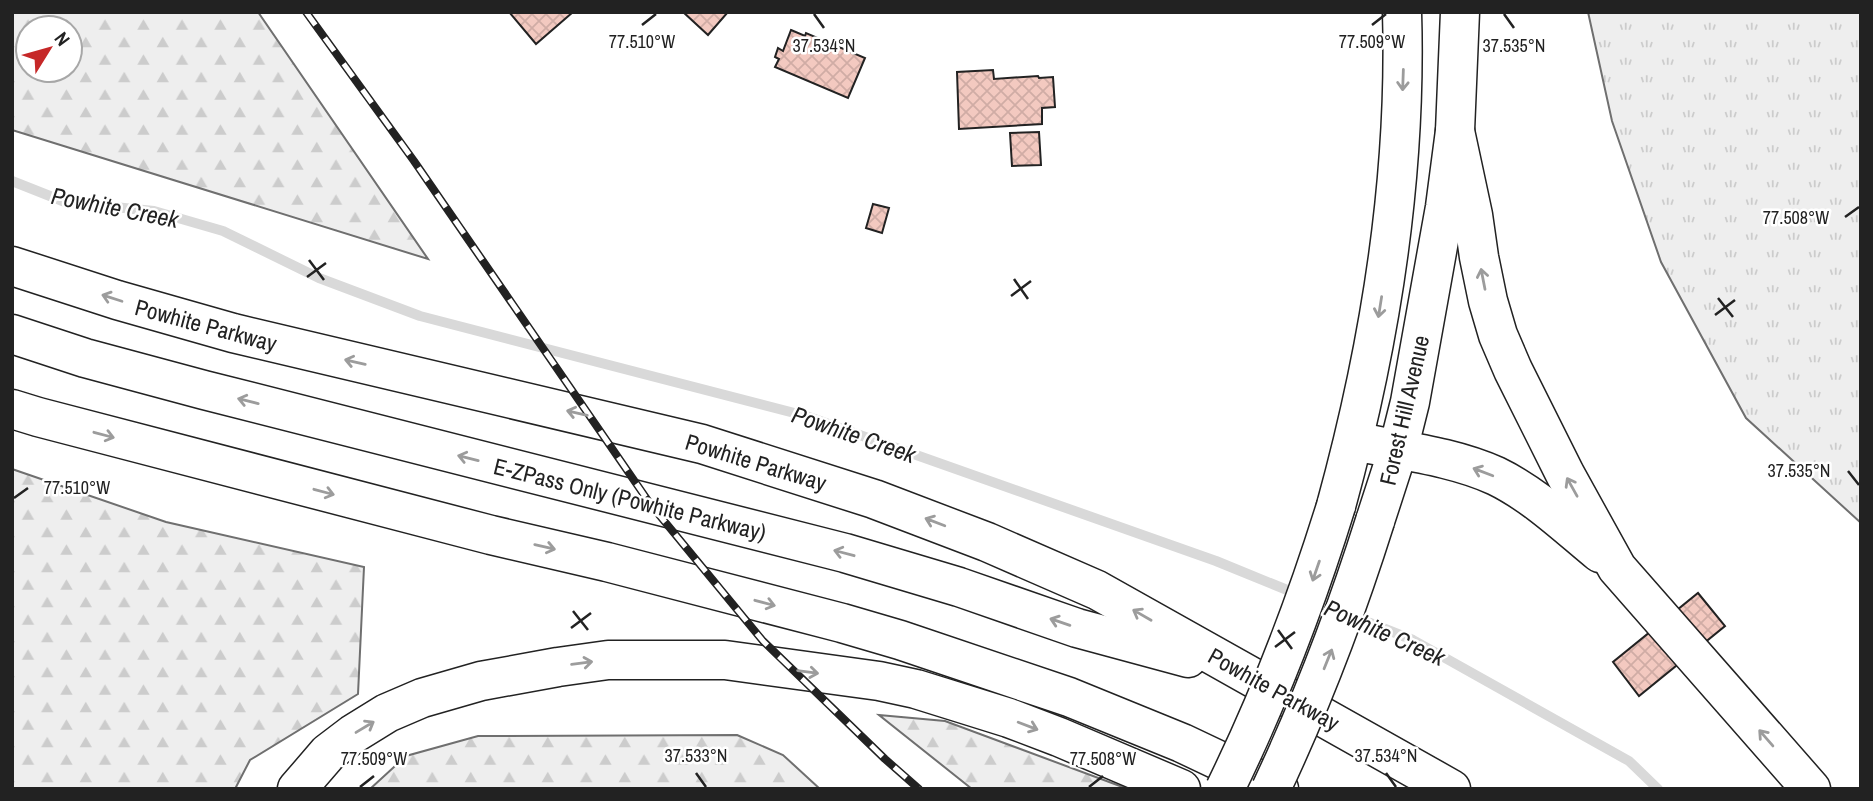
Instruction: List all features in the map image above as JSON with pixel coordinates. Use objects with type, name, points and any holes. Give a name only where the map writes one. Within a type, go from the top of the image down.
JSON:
[{"type":"main road","name":"Forest Hill Avenue","points":[[1226,789],[1295,630],[1336,506],[1354,441],[1388,261],[1401,128],[1404,57],[1402,12]]},
{"type":"main road","name":"Forest Hill Avenue","points":[[1271,789],[1330,654],[1359,575],[1410,402],[1443,219],[1455,131],[1460,12]]},
{"type":"main road","points":[[1455,131],[1488,301],[1498,335],[1565,474],[1617,568]]},
{"type":"main road","name":"Powhite Parkway","points":[[12,266],[129,304],[233,333],[702,444],[919,515],[1097,590],[1451,789]]},
{"type":"main road","name":"E-ZPass Only (Powhite Parkway)","points":[[12,334],[86,358],[204,390],[845,553],[959,587],[1077,628],[1244,673]]},
{"type":"main road","points":[[12,409],[888,637],[1069,697],[1182,743],[1279,789]]},
{"type":"main road","points":[[1354,441],[1463,464],[1498,477],[1537,501],[1617,568],[1811,789]]},
{"type":"main road","points":[[297,789],[328,753],[353,734],[387,713],[422,698],[481,681],[608,660],[725,660],[878,681],[916,689],[1022,723],[1181,789]]},
{"type":"green space","points":[[12,12],[258,12],[428,259],[12,130]]},
{"type":"green space","points":[[1588,12],[1861,12],[1861,523],[1746,418],[1661,262],[1612,121]]},
{"type":"green space","points":[[12,469],[166,522],[364,567],[358,694],[250,760],[235,789],[12,789]]},
{"type":"green space","points":[[879,715],[945,721],[1128,789],[972,789]]},
{"type":"green space","points":[[737,735],[783,755],[820,789],[370,789],[406,756],[478,736]]},
{"type":"building","points":[[509,12],[573,12],[536,44]]},
{"type":"building","points":[[683,12],[728,12],[708,35]]},
{"type":"building","points":[[791,30],[805,36],[806,33],[865,58],[848,98],[775,67],[779,59],[775,57],[778,48],[783,51]]},
{"type":"building","points":[[993,70],[994,79],[1053,77],[1055,107],[1042,108],[1042,124],[959,129],[957,72]]},
{"type":"building","points":[[1039,132],[1041,165],[1012,166],[1010,133]]},
{"type":"building","points":[[873,204],[889,208],[882,233],[866,228]]},
{"type":"building","points":[[1698,593],[1725,626],[1639,696],[1613,662]]},
{"type":"waterway","name":"Powhite Creek","points":[[12,181],[65,202],[154,211],[223,231],[319,278],[420,316],[806,416],[1216,561],[1297,594]]},
{"type":"waterway","name":"Powhite Creek","points":[[1350,615],[1413,640],[1629,761],[1658,789]]},
{"type":"railway","points":[[306,12],[414,161],[651,505],[763,641],[919,789]]}]
